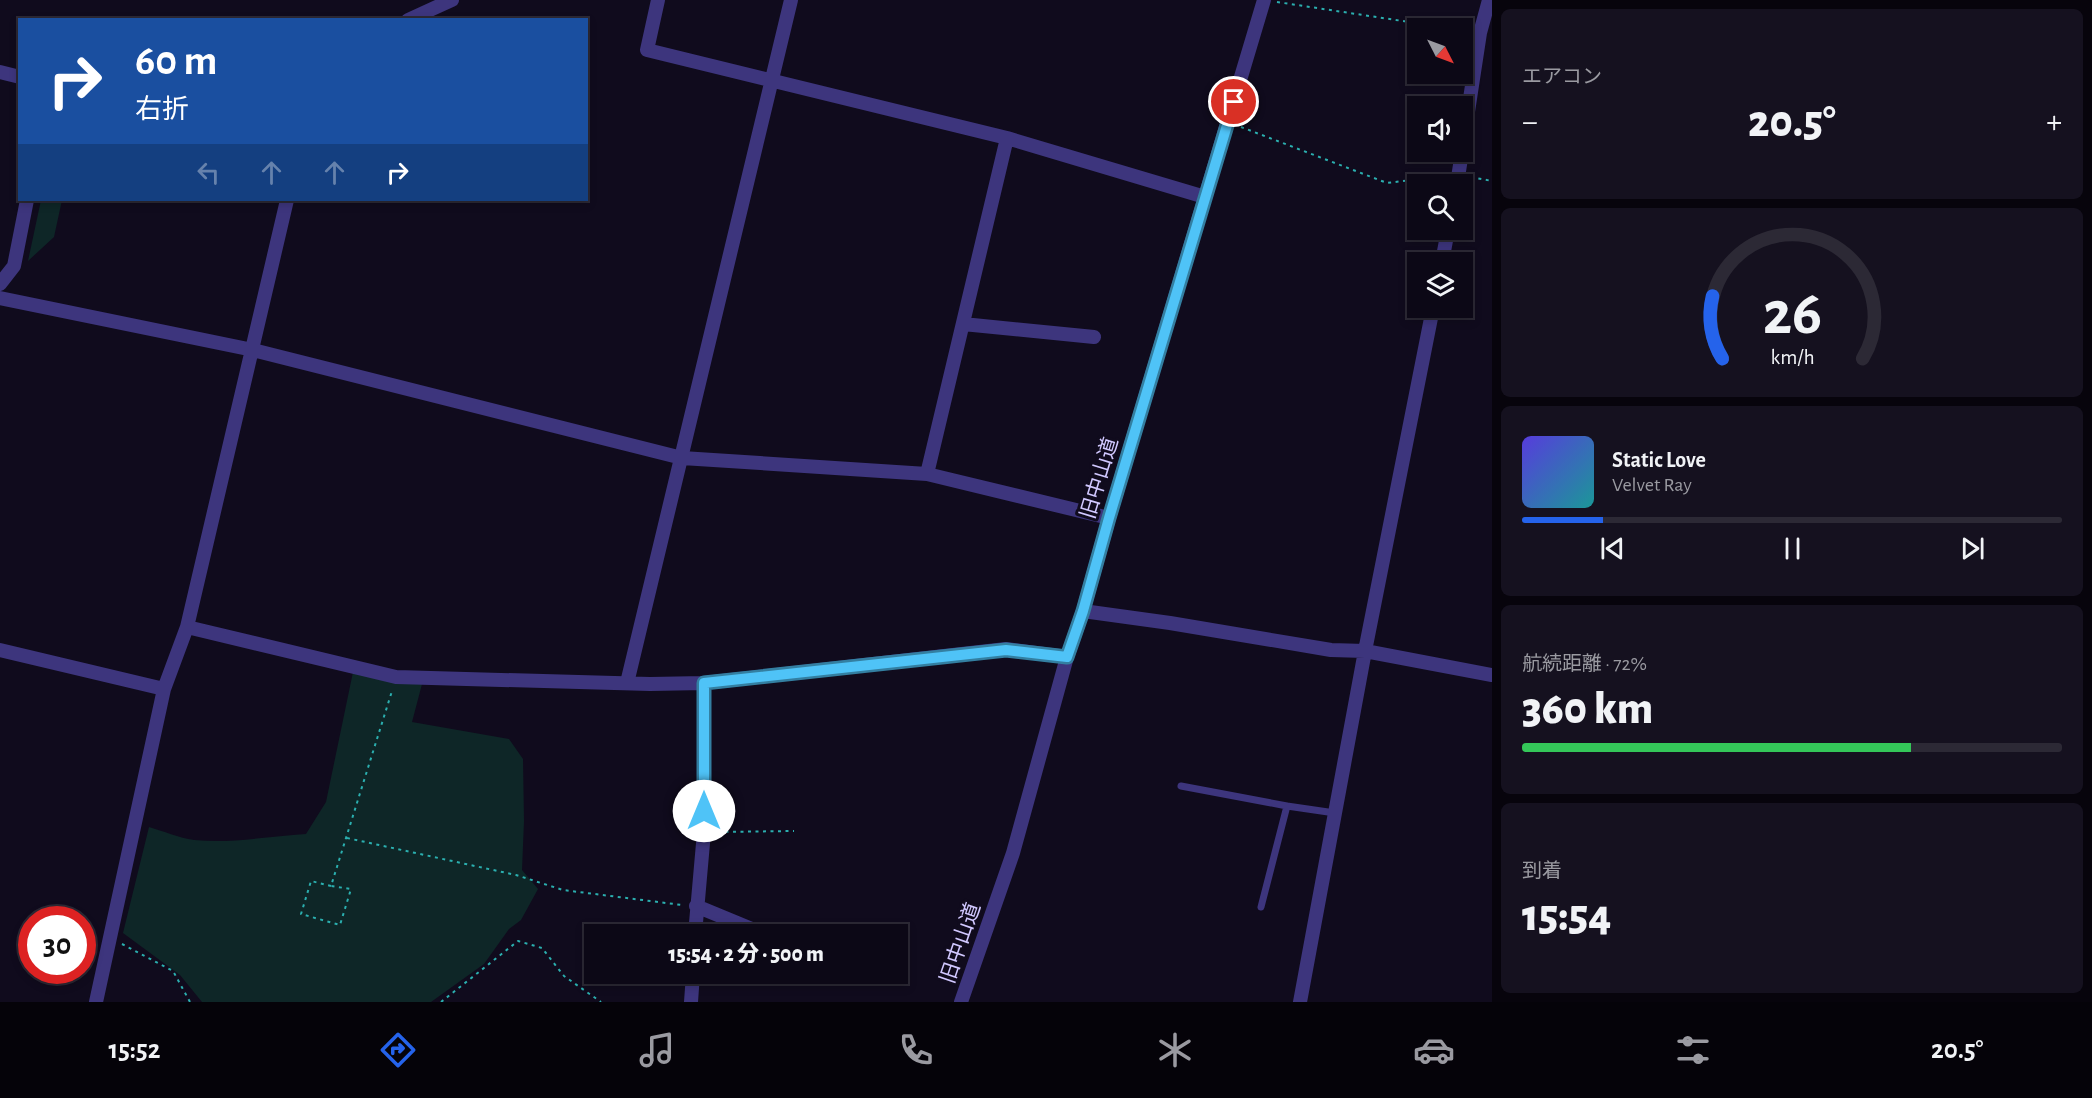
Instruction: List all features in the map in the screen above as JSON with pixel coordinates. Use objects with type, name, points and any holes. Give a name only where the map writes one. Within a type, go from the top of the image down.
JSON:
[{"type":"street","points":[[412,18],[452,0]]},
{"type":"street","points":[[658,0],[647,50],[1007,138],[1205,198]]},
{"type":"street","points":[[627,683],[792,0]]},
{"type":"street","name":"旧中山道","points":[[961,1002],[1013,853],[1067,657],[1083,611],[1266,0]]},
{"type":"street","points":[[1470,96],[1480,33],[1489,0]]},
{"type":"street","points":[[0,72],[18,76]]},
{"type":"street","points":[[927,474],[1007,138]]},
{"type":"street","points":[[0,284],[14,266],[27,201]]},
{"type":"street","points":[[96,1002],[164,689],[187,627],[287,201]]},
{"type":"street","points":[[0,298],[253,350],[682,458],[927,474],[1109,518]]},
{"type":"street","points":[[1300,1002],[1365,651],[1431,318]]},
{"type":"street","points":[[963,324],[1094,338]]},
{"type":"street","points":[[1083,611],[1331,650],[1365,651],[1492,675]]},
{"type":"street","points":[[187,627],[396,677],[704,683],[1006,650],[1067,657]]},
{"type":"street","points":[[0,650],[164,689]]},
{"type":"street","points":[[695,924],[704,832],[704,683]]},
{"type":"street","points":[[696,906],[740,924]]},
{"type":"street","points":[[691,1002],[692,984]]},
{"type":"lane","points":[[1181,786],[1335,813]]},
{"type":"lane","points":[[1261,907],[1287,806]]},
{"type":"path","points":[[1266,0],[1407,22]]},
{"type":"path","points":[[1228,122],[1387,183],[1407,182]]},
{"type":"path","points":[[1473,180],[1492,181]]},
{"type":"path","points":[[331,886],[396,677]]},
{"type":"path","points":[[704,832],[794,831]]},
{"type":"path","points":[[346,838],[516,875],[563,890],[696,906]]},
{"type":"path","points":[[310,881],[331,886],[351,889],[340,925],[301,914],[310,881]]},
{"type":"path","points":[[110,938],[174,971],[190,1002]]},
{"type":"path","points":[[441,1002],[518,941],[542,948],[564,976],[601,1002]]},
{"type":"green space","points":[[41,201],[62,201],[54,237],[28,261]]},
{"type":"green space","points":[[353,672],[422,684],[412,722],[509,739],[523,759],[522,870],[538,889],[521,920],[509,929],[484,964],[431,1002],[202,1002],[180,975],[123,933],[149,827],[183,838],[208,841],[306,834],[326,802]]},
{"type":"route","points":[[704,811],[704,683],[1006,650],[1067,657],[1083,611],[1234,102]]}]
